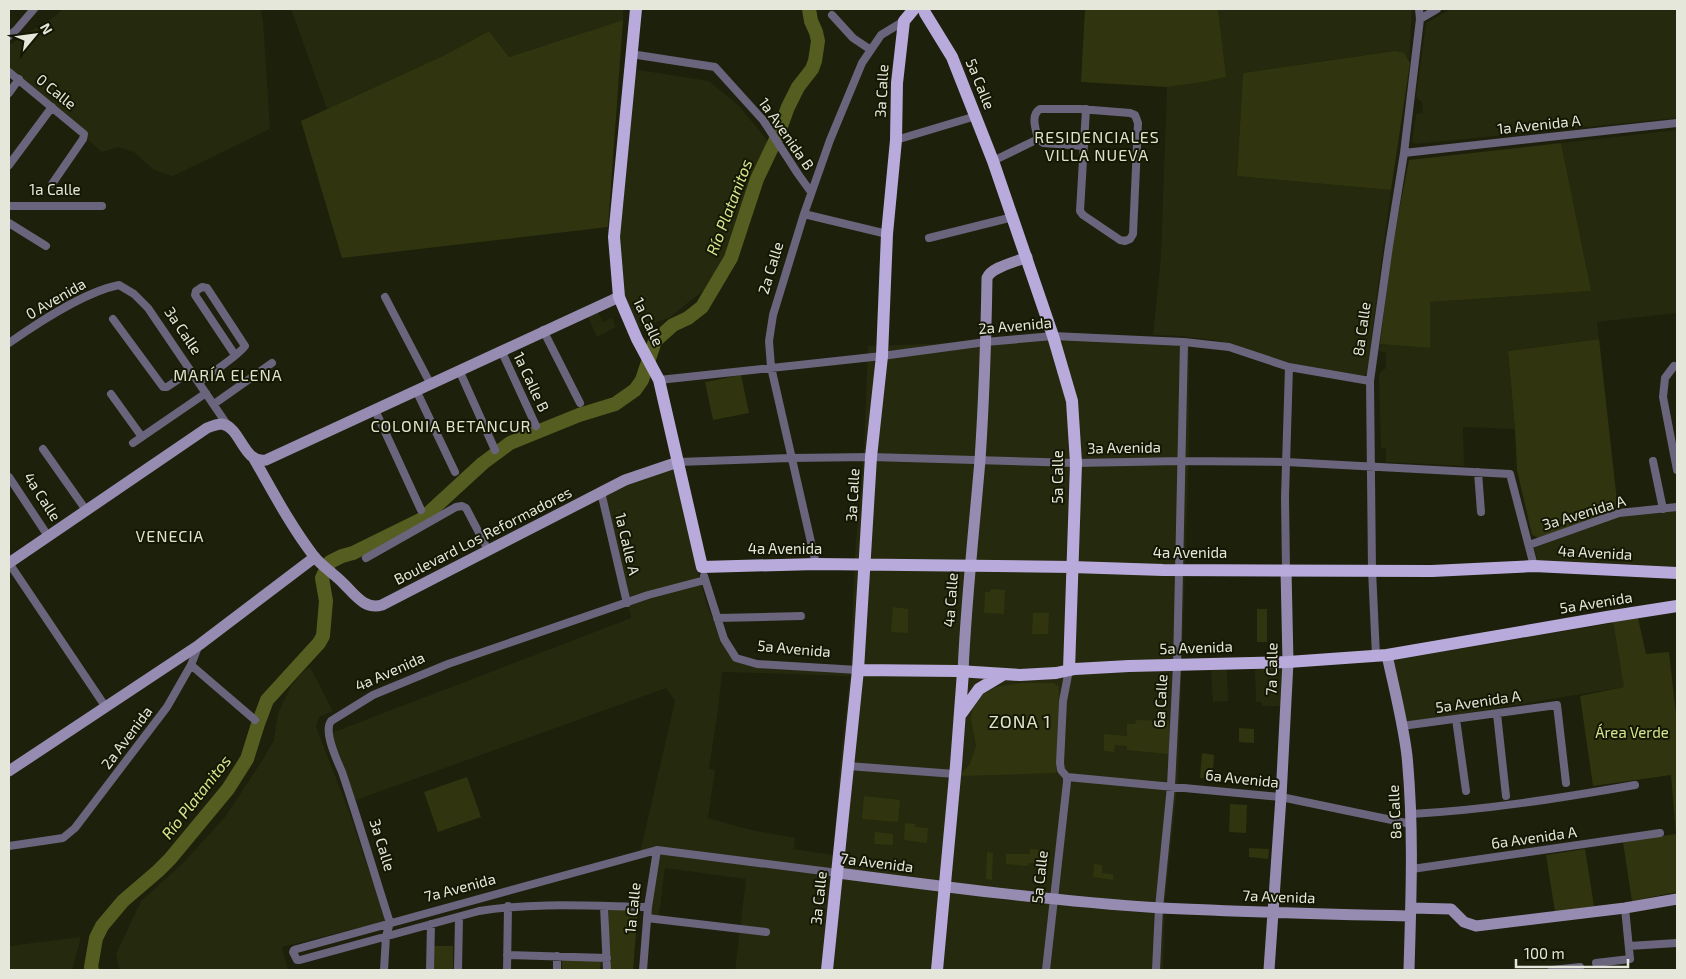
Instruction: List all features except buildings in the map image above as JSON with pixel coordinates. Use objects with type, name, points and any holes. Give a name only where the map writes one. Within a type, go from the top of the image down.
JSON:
[{"type":"main road","name":"1a Calle","points":[[636,9],[614,237],[619,296],[636,339],[659,380],[702,566]]},
{"type":"main road","name":"5a Calle","points":[[915,13],[952,57],[976,116],[1054,336],[1072,402],[1076,463],[1069,670]]},
{"type":"main road","name":"3a Calle","points":[[828,970],[858,670],[871,458],[882,356],[887,234],[896,140],[897,83],[915,13]]},
{"type":"main road","name":"4a Calle","points":[[937,970],[961,714],[970,566],[980,460],[988,276],[994,270],[1027,257]]},
{"type":"main road","points":[[253,457],[259,460],[266,460],[619,296]]},
{"type":"main road","points":[[10,560],[207,428],[223,424],[229,427]]},
{"type":"main road","name":"Boulevard Los Reformadores","points":[[229,427],[253,457],[292,523],[316,558],[363,603],[370,606],[378,606],[625,480],[678,462]]},
{"type":"main road","points":[[262,473],[266,460]]},
{"type":"main road","points":[[9,771],[199,644],[316,558]]},
{"type":"main road","name":"4a Avenida","points":[[702,566],[816,564],[1179,570],[1432,571],[1534,566],[1677,573]]},
{"type":"main road","name":"7a Calle","points":[[1269,970],[1288,662],[1286,570]]},
{"type":"main road","name":"5a Avenida","points":[[858,670],[1005,674],[1056,673],[1069,670],[1111,667],[1288,662],[1382,655],[1677,606]]},
{"type":"main road","name":"8a Calle","points":[[1382,655],[1402,726],[1406,755],[1411,819],[1412,869],[1409,970]]},
{"type":"main road","points":[[961,714],[979,690],[1005,674]]},
{"type":"main road","name":"7a Avenida","points":[[838,873],[944,887],[1159,908],[1273,913],[1410,912],[1451,909],[1464,922],[1476,926],[1626,908],[1677,899]]},
{"type":"street","points":[[9,36],[34,9]]},
{"type":"street","name":"8a Calle","points":[[1382,655],[1372,570],[1370,381],[1404,153],[1420,18],[1419,9]]},
{"type":"street","points":[[1420,18],[1438,9]]},
{"type":"street","name":"2a Calle","points":[[816,564],[790,458],[771,367],[769,341],[774,315],[811,192],[840,114],[862,63],[881,35],[915,13]]},
{"type":"street","points":[[832,14],[853,38],[871,50]]},
{"type":"street","name":"1a Avenida B","points":[[631,54],[713,66],[720,71],[763,120],[811,192]]},
{"type":"street","name":"0 Calle","points":[[9,72],[84,134],[83,139],[52,184]]},
{"type":"street","points":[[9,92],[19,79]]},
{"type":"street","points":[[9,165],[52,107]]},
{"type":"street","points":[[1083,109],[1084,146],[1080,208],[1083,215],[1120,240],[1125,242],[1130,240],[1133,234],[1138,120],[1135,115],[1130,113],[1083,109],[1043,108],[1038,110],[1034,117],[1038,139],[1043,143],[1084,146]]},
{"type":"street","points":[[896,140],[976,116]]},
{"type":"street","name":"1a Avenida A","points":[[1404,153],[1677,123]]},
{"type":"street","points":[[993,160],[1038,139]]},
{"type":"street","name":"1a Calle","points":[[9,206],[102,206]]},
{"type":"street","points":[[804,214],[887,234]]},
{"type":"street","points":[[929,238],[1013,216]]},
{"type":"street","points":[[9,223],[46,246]]},
{"type":"street","name":"0 Avenida","points":[[9,343],[79,300],[104,288],[119,285]]},
{"type":"street","name":"3a Calle","points":[[119,285],[134,294],[148,308],[229,427]]},
{"type":"street","points":[[199,382],[235,355],[243,349],[245,346],[207,288],[202,287],[196,291],[195,295],[235,355]]},
{"type":"street","points":[[385,297],[430,383]]},
{"type":"street","points":[[113,319],[163,387],[167,387],[191,371]]},
{"type":"street","points":[[543,330],[580,403]]},
{"type":"street","name":"2a Avenida","points":[[659,380],[882,356],[986,342],[1054,336],[1184,342],[1229,347],[1289,367],[1370,381]]},
{"type":"street","name":"6a Calle","points":[[1156,970],[1159,908],[1172,786],[1177,665],[1184,342]]},
{"type":"street","name":"1a Calle B","points":[[501,350],[536,426]]},
{"type":"street","points":[[214,404],[272,363]]},
{"type":"street","points":[[1674,366],[1665,378],[1663,397],[1677,470]]},
{"type":"street","name":"7a Calle","points":[[1286,570],[1284,497],[1289,367]]},
{"type":"street","points":[[459,370],[495,450]]},
{"type":"street","points":[[416,390],[455,472]]},
{"type":"street","points":[[133,443],[206,393]]},
{"type":"street","points":[[111,394],[142,437]]},
{"type":"street","points":[[375,410],[421,510]]},
{"type":"street","points":[[43,449],[86,510]]},
{"type":"street","name":"3a Avenida","points":[[678,462],[790,458],[1076,463],[1180,461],[1286,462],[1510,474],[1529,545]]},
{"type":"street","points":[[1653,461],[1663,509]]},
{"type":"street","points":[[1478,472],[1481,512]]},
{"type":"street","name":"4a Calle","points":[[9,477],[48,536]]},
{"type":"street","name":"1a Calle A","points":[[601,492],[627,603]]},
{"type":"street","points":[[366,558],[456,507],[462,506],[466,508],[488,550]]},
{"type":"street","name":"3a Avenida A","points":[[1529,545],[1619,513],[1677,507]]},
{"type":"street","points":[[1529,545],[1534,566]]},
{"type":"street","points":[[10,560],[105,706]]},
{"type":"street","name":"1a Calle","points":[[702,566],[724,639]]},
{"type":"street","name":"4a Avenida","points":[[328,732],[328,725],[333,719],[373,695],[448,664],[648,595],[705,580]]},
{"type":"street","points":[[717,618],[801,616]]},
{"type":"street","name":"5a Avenida","points":[[724,639],[736,658],[757,664],[858,670]]},
{"type":"street","name":"2a Avenida","points":[[9,846],[63,838],[75,828],[168,707],[192,664],[199,644]]},
{"type":"street","points":[[192,664],[255,720]]},
{"type":"street","name":"5a Calle","points":[[1046,970],[1067,776],[1061,770],[1060,763],[1063,701],[1069,670]]},
{"type":"street","name":"5a Avenida A","points":[[1402,726],[1557,705],[1566,783]]},
{"type":"street","points":[[1497,714],[1506,796]]},
{"type":"street","points":[[1456,719],[1466,792]]},
{"type":"street","name":"3a Calle","points":[[328,732],[390,923]]},
{"type":"street","points":[[848,766],[955,774]]},
{"type":"street","name":"6a Avenida","points":[[1067,776],[1281,797],[1411,819],[1569,797],[1635,785]]},
{"type":"street","name":"6a Avenida A","points":[[1412,869],[1660,833]]},
{"type":"street","name":"1a Calle","points":[[643,970],[648,907],[657,850]]},
{"type":"street","name":"7a Avenida","points":[[648,907],[508,906],[459,916],[300,960],[295,958],[294,950],[657,850],[838,873]]},
{"type":"street","points":[[507,970],[508,906]]},
{"type":"street","points":[[604,906],[607,970]]},
{"type":"street","points":[[1596,963],[1630,959],[1626,908]]},
{"type":"street","points":[[458,970],[459,916]]},
{"type":"street","points":[[647,918],[766,932]]},
{"type":"street","points":[[384,970],[386,936],[390,923]]},
{"type":"street","points":[[430,970],[431,924]]},
{"type":"street","points":[[1629,946],[1677,943]]},
{"type":"street","points":[[507,955],[607,958]]},
{"type":"street","points":[[557,956],[557,970]]},
{"type":"street","points":[[1552,970],[1580,967]]},
{"type":"shaded area","points":[[63,9],[260,9],[263,20],[270,129],[173,176],[154,170],[134,152],[118,147],[102,152],[9,71],[9,45],[54,17]]},
{"type":"shaded area","points":[[291,9],[623,9],[623,20],[509,57],[489,31],[445,55],[327,109]]},
{"type":"shaded area","points":[[1218,9],[1412,9],[1409,61],[1407,57],[1395,51],[1243,73],[1237,176],[1391,190],[1371,340],[1369,370],[1365,376],[1290,363],[1220,341],[1181,336],[1153,335],[1161,256],[1167,87],[1225,77]]},
{"type":"shaded area","points":[[1451,9],[1677,9],[1677,118],[1414,144],[1412,140],[1416,114],[1423,113],[1422,102],[1416,97],[1426,23]]},
{"type":"shaded area","points":[[633,69],[709,81],[739,106],[772,146],[746,232],[715,281],[669,318],[631,330],[622,293],[618,238]]},
{"type":"shaded area","points":[[1677,130],[1677,313],[1597,322],[1599,339],[1508,351],[1515,429],[1463,427],[1464,466],[1386,462],[1386,448],[1381,448],[1379,376],[1381,371],[1386,368],[1386,353],[1379,351],[1380,344],[1430,348],[1430,302],[1590,291],[1561,143]]},
{"type":"shaded area","points":[[598,312],[603,322],[612,318],[616,327],[597,337],[588,317]]},
{"type":"shaded area","points":[[1056,339],[1189,345],[1189,451],[1178,779],[1165,901],[1163,970],[735,970],[746,879],[665,868],[659,915],[646,915],[655,852],[639,857],[675,701],[666,688],[348,803],[326,735],[631,618],[600,485],[672,466],[674,458],[699,577],[707,605],[723,643],[745,663],[850,671],[855,553],[864,450],[868,346]],"holes":[[[722,672],[850,676],[840,765],[833,855],[794,849],[795,838],[747,829],[708,818],[715,770],[709,769]]]},
{"type":"shaded area","points":[[1677,510],[1677,568],[1538,562],[1534,548],[1618,516]]},
{"type":"shaded area","points":[[1613,623],[1625,687],[1405,723],[1394,660]]},
{"type":"shaded area","points":[[310,667],[333,711],[319,717],[316,727],[350,814],[386,921],[282,947],[288,970],[120,970],[116,954],[141,901],[183,863],[225,817],[274,740],[278,713],[291,686]]},
{"type":"shaded area","points":[[1283,667],[1281,706],[1262,706],[1261,702],[1256,702],[1255,668]]},
{"type":"shaded area","points":[[1227,668],[1228,701],[1213,702],[1211,669]]},
{"type":"shaded area","points":[[81,937],[72,970],[9,970],[9,946]]},
{"type":"green space","points":[[1085,9],[1218,9],[1226,77],[1167,87],[1081,82]]},
{"type":"green space","points":[[623,20],[608,227],[342,258],[301,121],[445,55],[489,31],[509,57]]},
{"type":"green space","points":[[1395,51],[1404,53],[1410,63],[1391,190],[1237,176],[1243,73]]},
{"type":"green space","points":[[1561,143],[1591,291],[1430,302],[1430,348],[1380,344],[1392,247],[1409,160]]},
{"type":"green space","points":[[1599,339],[1618,510],[1539,538],[1532,535],[1517,470],[1508,351]]},
{"type":"green space","points":[[741,375],[749,413],[713,420],[705,382]]},
{"type":"green space","points":[[991,589],[1005,590],[1004,614],[984,613],[985,592],[990,592]]},
{"type":"green space","points":[[893,607],[908,609],[908,633],[891,632]]},
{"type":"green space","points":[[1257,609],[1267,609],[1267,642],[1257,642]]},
{"type":"green space","points":[[1033,613],[1049,613],[1048,634],[1032,634]]},
{"type":"green space","name":"Área Verde","points":[[1638,618],[1646,654],[1669,652],[1677,723],[1677,892],[1632,901],[1623,842],[1676,834],[1671,775],[1593,786],[1580,696],[1624,687],[1613,622]]},
{"type":"green space","points":[[1022,683],[1053,683],[1059,686],[1056,773],[959,776],[970,764],[976,746],[971,719],[972,709],[982,695],[996,687]]},
{"type":"green space","points":[[1136,720],[1169,721],[1169,754],[1127,750],[1127,746],[1115,745],[1114,752],[1104,751],[1104,734],[1127,736],[1127,724],[1135,724]]},
{"type":"green space","points":[[1239,728],[1254,729],[1254,743],[1239,742]]},
{"type":"green space","points":[[1202,753],[1214,755],[1213,770],[1208,770],[1208,779],[1200,778]]},
{"type":"green space","points":[[467,777],[481,817],[438,832],[424,792]]},
{"type":"green space","points":[[864,796],[900,800],[898,822],[862,819]]},
{"type":"green space","points":[[1230,804],[1247,805],[1246,833],[1229,832]]},
{"type":"green space","points":[[905,823],[915,824],[915,827],[928,828],[927,843],[904,840]]},
{"type":"green space","points":[[875,832],[893,834],[893,845],[874,844]]},
{"type":"green space","points":[[1249,848],[1269,849],[1268,859],[1249,857]]},
{"type":"green space","points":[[1030,849],[1041,850],[1040,864],[1029,863],[1028,866],[1006,864],[1006,854],[1030,854]]},
{"type":"green space","points":[[1585,849],[1594,906],[1555,912],[1546,855]]},
{"type":"green space","points":[[987,852],[993,853],[992,880],[986,879]]},
{"type":"green space","points":[[1094,864],[1102,865],[1102,873],[1113,874],[1113,880],[1093,877]]},
{"type":"green space","points":[[609,909],[638,909],[633,970],[608,970]]},
{"type":"green space","points":[[431,946],[453,946],[453,970],[431,970]]},
{"type":"green space","points":[[562,960],[601,961],[600,970],[562,970]]},
{"type":"waterway","name":"Río Platanitos","points":[[92,970],[96,938],[102,926],[123,901],[170,859],[228,789],[247,759],[267,700],[319,643],[323,636],[326,601],[322,578],[330,562],[353,553],[422,519],[483,463],[510,443],[579,415],[615,404],[635,390],[642,380],[655,341],[673,325],[688,318],[702,307],[731,258],[757,179],[777,137],[788,107],[815,61],[818,41],[809,9]]},
{"type":"district","name":"RESIDENCIALES VILLA NUEVA","points":[[1097,146]]},
{"type":"district","name":"MARÍA ELENA","points":[[228,375]]},
{"type":"district","name":"COLONIA BETANCUR","points":[[451,426]]},
{"type":"district","name":"VENECIA","points":[[170,536]]},
{"type":"district","name":"ZONA 1","points":[[1020,722]]}]
